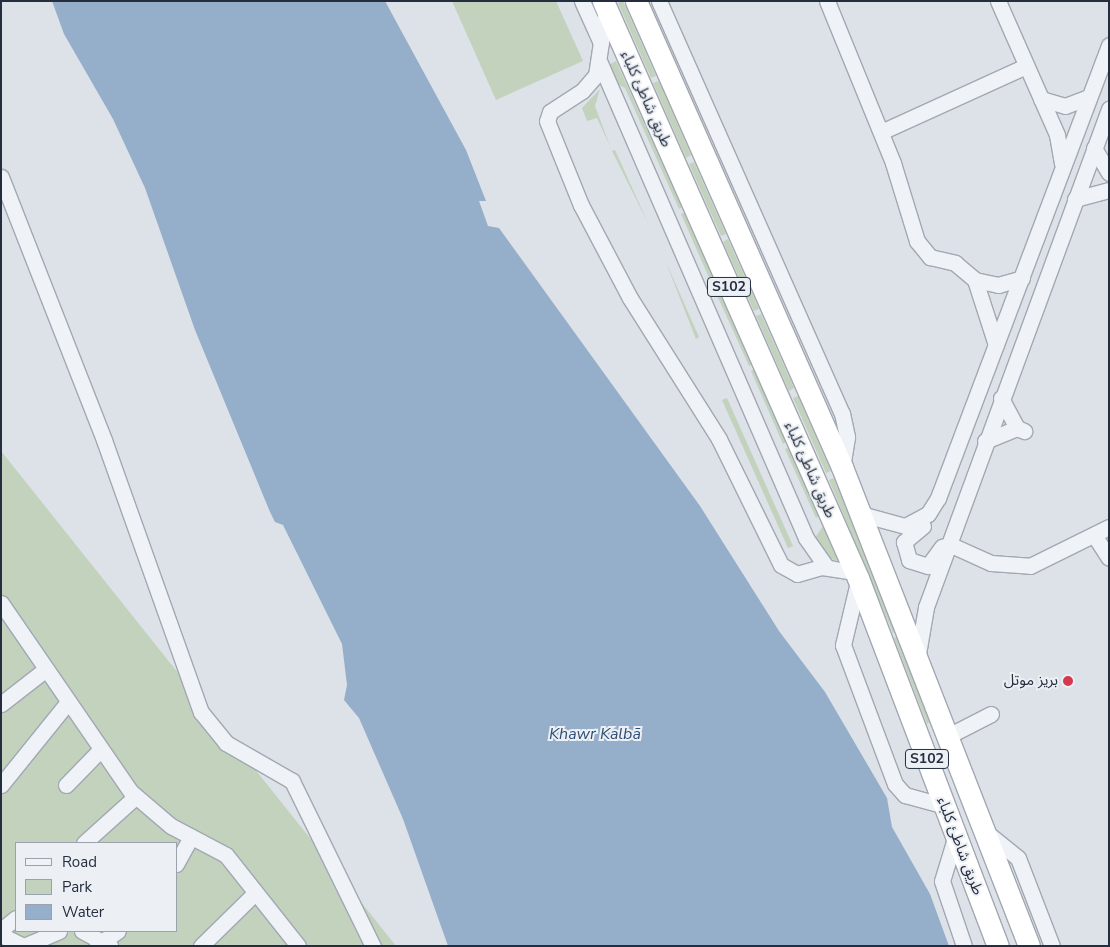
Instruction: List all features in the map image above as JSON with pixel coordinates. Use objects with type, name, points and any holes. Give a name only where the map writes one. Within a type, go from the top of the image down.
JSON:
[{"type":"highway","name":"طريق شاطئ كلباء","points":[[636,1],[842,467],[950,735],[1026,939]]},
{"type":"highway","name":"طريق شاطئ كلباء","points":[[605,4],[857,575],[998,946]]},
{"type":"highway","points":[[956,835],[981,868],[1003,921],[1026,939]]},
{"type":"street","points":[[582,1],[601,43]]},
{"type":"street","points":[[660,1],[842,413],[847,437],[842,467]]},
{"type":"street","points":[[826,1],[881,132],[919,245],[930,257],[961,266],[975,280],[996,346]]},
{"type":"street","points":[[998,1],[1057,135],[1063,168]]},
{"type":"street","points":[[605,4],[600,62],[615,108],[806,538],[826,567]]},
{"type":"street","points":[[960,513],[933,563],[918,566],[909,560],[904,542],[935,514],[943,488],[1109,44]]},
{"type":"street","points":[[600,62],[590,84],[550,112],[547,121],[582,205],[630,298],[719,439],[781,565],[798,574],[826,567],[857,575],[843,645],[871,722],[897,789],[905,796],[945,806]]},
{"type":"street","points":[[881,132],[1026,66]]},
{"type":"street","points":[[1041,99],[1065,106],[1089,97]]},
{"type":"street","points":[[918,654],[926,607],[950,545],[985,441],[1109,109]]},
{"type":"street","points":[[1094,148],[1109,173]]},
{"type":"street","points":[[1,177],[104,440],[201,712],[226,742],[292,781],[373,946]]},
{"type":"street","points":[[1075,199],[1109,190]]},
{"type":"street","points":[[975,280],[998,285],[1022,278]]},
{"type":"street","points":[[985,441],[1020,430],[1001,398]]},
{"type":"street","points":[[861,514],[896,526],[913,523],[928,514],[943,488]]},
{"type":"street","points":[[950,545],[991,563],[1016,568],[1042,562],[1109,527]]},
{"type":"street","points":[[1094,535],[1109,558]]},
{"type":"street","points":[[4,613],[46,669],[135,797],[191,837],[226,856],[298,946]]},
{"type":"street","points":[[1,704],[46,669]]},
{"type":"street","points":[[1,785],[68,702]]},
{"type":"street","points":[[950,735],[991,714]]},
{"type":"street","points":[[66,785],[100,749]]},
{"type":"street","points":[[85,842],[135,797]]},
{"type":"street","points":[[986,832],[1018,858],[1052,946]]},
{"type":"street","points":[[956,835],[942,881],[964,946]]},
{"type":"street","points":[[178,860],[191,837]]},
{"type":"street","points":[[201,946],[255,893]]},
{"type":"street","points":[[1,930],[15,919]]},
{"type":"street","points":[[1,935],[24,946],[56,932]]},
{"type":"street","points":[[84,932],[103,944],[117,932]]},
{"type":"green space","points":[[452,1],[556,1],[583,61],[496,100]]},
{"type":"green space","points":[[623,1],[656,76],[651,78],[618,3]]},
{"type":"green space","points":[[616,61],[682,207],[679,209],[625,88],[611,81],[605,67]]},
{"type":"green space","points":[[659,81],[691,155],[686,158],[653,83]]},
{"type":"green space","points":[[600,89],[595,106],[610,146],[597,118],[587,121],[582,108]]},
{"type":"green space","points":[[615,150],[648,223],[612,151]]},
{"type":"green space","points":[[694,162],[726,234],[721,236],[689,164]]},
{"type":"green space","points":[[685,212],[718,288],[714,289],[681,214]]},
{"type":"green space","points":[[728,239],[759,309],[754,311],[723,242]]},
{"type":"green space","points":[[665,260],[699,337],[696,339]]},
{"type":"green space","points":[[720,291],[752,365],[749,366],[716,293]]},
{"type":"green space","points":[[761,314],[794,388],[789,391],[756,316]]},
{"type":"green space","points":[[754,369],[786,442],[783,444],[751,371]]},
{"type":"green space","points":[[798,396],[831,471],[826,473],[793,398]]},
{"type":"green space","points":[[727,398],[793,546],[788,548],[722,400]]},
{"type":"green space","points":[[789,447],[819,516],[816,518],[785,449]]},
{"type":"green space","points":[[1,451],[396,946],[1,946]]},
{"type":"green space","points":[[834,478],[898,631],[893,633],[829,480]]},
{"type":"green space","points":[[823,526],[838,561],[828,558],[813,541]]},
{"type":"green space","points":[[899,636],[932,721],[927,724],[894,638]]},
{"type":"water","name":"Khawr Kalbā","points":[[52,1],[385,1],[466,150],[486,201],[479,201],[488,226],[499,228],[700,506],[779,631],[825,692],[887,798],[892,827],[930,894],[949,946],[448,946],[403,819],[359,718],[344,700],[347,685],[342,644],[283,525],[275,522],[270,512],[195,330],[145,188],[113,119],[64,34]]},
{"type":"place","name":"بريز موتل","points":[[1068,681]]}]
